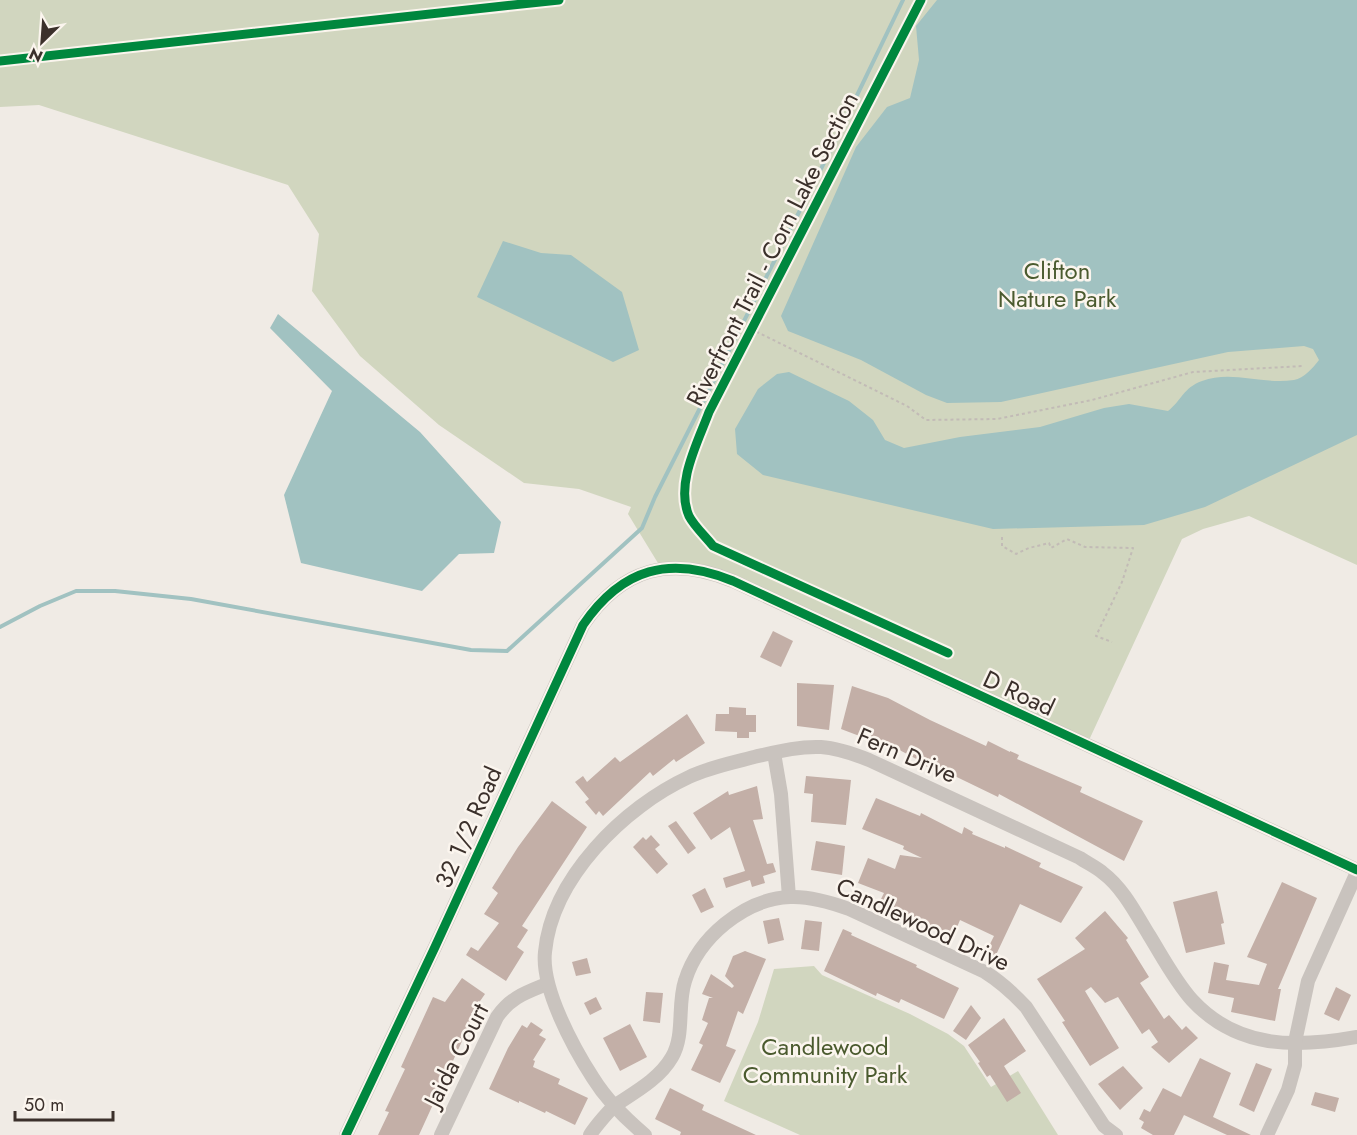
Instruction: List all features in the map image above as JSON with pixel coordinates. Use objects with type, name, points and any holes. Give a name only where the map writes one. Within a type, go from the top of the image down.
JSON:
[{"type":"street","name":"D Road","points":[[661,568],[683,567],[711,572],[733,581],[1357,871]]},
{"type":"street","name":"32 1/2 Road","points":[[346,1135],[583,625],[597,605],[619,586],[640,575],[661,568]]},
{"type":"street","name":"Fern Drive","points":[[645,1135],[630,1123],[593,1079],[558,1013],[547,984],[545,953],[551,918],[566,888],[608,834],[653,797],[689,777],[714,767],[800,747],[843,750],[869,760],[1080,858],[1104,874],[1120,891],[1182,988],[1205,1013],[1219,1023],[1246,1036],[1279,1044],[1295,1042],[1321,1044],[1357,1037]]},
{"type":"street","points":[[774,753],[782,794],[789,897]]},
{"type":"street","points":[[1267,1135],[1288,1090],[1295,1065],[1295,1042],[1308,981],[1357,871]]},
{"type":"street","name":"Candlewood Drive","points":[[590,1135],[615,1106],[654,1079],[671,1059],[679,1040],[680,1010],[685,981],[693,960],[704,944],[718,928],[740,913],[765,902],[789,897],[832,902],[998,980],[1026,1007],[1104,1126],[1116,1135]]},
{"type":"street","name":"Jaida Court","points":[[441,1135],[497,1017],[506,1005],[521,994],[547,984]]},
{"type":"path","points":[[751,329],[907,406],[926,420],[998,419],[1092,400],[1193,372],[1303,366]]},
{"type":"path","points":[[1002,537],[1002,546],[1016,554],[1049,543],[1051,548],[1067,539],[1085,547],[1133,548],[1122,582],[1096,636],[1112,642]]},
{"type":"green space","name":"Clifton Nature Park","points":[[0,0],[1357,0],[1357,565],[1249,516],[1203,529],[1182,539],[1090,738],[1066,736],[733,581],[661,568],[628,514],[631,507],[579,489],[524,483],[439,425],[360,356],[312,291],[319,234],[288,185],[39,105],[0,107]]},
{"type":"green space","name":"Candlewood Community Park","points":[[814,966],[822,975],[910,1014],[948,1034],[964,1046],[991,1087],[1018,1071],[1058,1135],[800,1135],[724,1101],[758,1022],[774,969]]},
{"type":"water","name":"Clifton Nature Park","points":[[937,0],[1357,0],[1357,435],[1205,507],[1144,525],[993,529],[763,475],[737,454],[735,429],[758,389],[777,374],[789,372],[849,401],[873,420],[885,440],[904,448],[960,437],[1040,427],[1104,408],[1129,404],[1168,411],[1187,391],[1202,381],[1225,377],[1271,381],[1294,380],[1305,375],[1319,360],[1313,349],[1304,346],[1228,352],[1001,402],[947,403],[926,395],[861,360],[788,331],[781,316],[856,147],[887,107],[910,98],[919,60],[916,26]]},
{"type":"water","points":[[503,241],[541,253],[571,255],[622,292],[639,350],[613,362],[477,297]]},
{"type":"water","points":[[278,314],[420,432],[501,522],[494,553],[459,554],[422,591],[301,563],[284,495],[332,391],[270,328]]},
{"type":"building","points":[[773,631],[793,641],[781,667],[760,657]]},
{"type":"building","points":[[797,683],[834,685],[829,730],[797,726]]},
{"type":"building","points":[[852,686],[888,698],[986,746],[988,741],[1019,755],[1017,759],[1082,787],[1080,792],[1143,821],[1124,861],[999,794],[998,797],[934,766],[933,769],[923,765],[924,763],[890,745],[888,749],[841,729]]},
{"type":"building","points":[[729,707],[746,708],[746,715],[756,715],[756,732],[749,732],[749,738],[737,738],[737,732],[715,731],[716,714],[729,714]]},
{"type":"building","points":[[687,714],[705,743],[676,762],[674,759],[653,776],[650,772],[603,816],[599,811],[596,815],[585,802],[589,799],[575,782],[583,776],[587,782],[615,757],[620,762]]},
{"type":"building","points":[[806,776],[851,780],[846,825],[811,822],[813,794],[804,793]]},
{"type":"building","points":[[757,786],[763,819],[753,820],[767,864],[773,863],[776,872],[763,876],[765,883],[752,887],[750,880],[726,888],[723,878],[745,871],[730,827],[711,840],[693,813],[728,791],[729,795]]},
{"type":"building","points":[[876,798],[920,816],[921,813],[962,834],[964,827],[973,832],[972,834],[1041,863],[1039,867],[1083,887],[1061,923],[1020,904],[995,957],[986,952],[994,936],[960,920],[953,937],[911,915],[909,919],[900,914],[902,911],[880,901],[884,893],[858,883],[868,858],[895,869],[900,855],[922,858],[903,849],[904,846],[862,829]]},
{"type":"building","points":[[552,801],[587,827],[522,926],[528,930],[517,947],[524,952],[506,981],[466,955],[471,947],[478,951],[499,923],[484,914],[498,893],[492,888],[518,847]]},
{"type":"building","points":[[676,821],[696,848],[688,854],[668,826]]},
{"type":"building","points":[[651,835],[660,845],[655,849],[668,864],[657,874],[633,847],[643,837],[646,840]]},
{"type":"building","points":[[816,841],[845,846],[842,875],[811,870]]},
{"type":"building","points":[[1282,882],[1317,898],[1278,989],[1281,989],[1275,1021],[1231,1012],[1234,998],[1208,993],[1214,962],[1229,965],[1226,980],[1259,985],[1267,964],[1247,957]]},
{"type":"building","points":[[705,888],[714,907],[701,913],[692,895]]},
{"type":"building","points":[[1217,891],[1224,923],[1221,924],[1225,944],[1186,953],[1173,902]]},
{"type":"building","points":[[1105,911],[1128,938],[1126,940],[1149,977],[1140,983],[1164,1019],[1169,1015],[1182,1030],[1186,1026],[1198,1038],[1169,1063],[1151,1047],[1158,1042],[1149,1029],[1142,1034],[1118,997],[1105,1003],[1091,987],[1085,991],[1119,1048],[1090,1066],[1062,1022],[1065,1021],[1037,979],[1085,949],[1075,938]]},
{"type":"building","points":[[779,918],[784,940],[768,944],[763,921]]},
{"type":"building","points":[[805,920],[822,922],[819,951],[801,949]]},
{"type":"building","points":[[843,929],[959,988],[944,1019],[901,999],[899,1003],[877,993],[876,996],[824,971]]},
{"type":"building","points":[[745,951],[766,959],[743,1014],[738,1011],[726,1046],[736,1050],[720,1083],[691,1070],[703,1045],[699,1043],[708,1023],[702,1020],[709,998],[713,998],[702,994],[711,974],[732,988],[734,986],[725,976],[733,956]]},
{"type":"building","points":[[587,958],[591,973],[576,976],[572,962]]},
{"type":"building","points":[[462,978],[485,994],[471,1014],[474,1015],[419,1135],[378,1135],[389,1112],[385,1111],[405,1069],[401,1067],[433,997],[445,1002]]},
{"type":"building","points":[[1336,987],[1351,995],[1339,1021],[1324,1014]]},
{"type":"building","points":[[646,992],[663,993],[660,1023],[643,1021]]},
{"type":"building","points":[[596,997],[602,1009],[590,1015],[584,1003]]},
{"type":"building","points":[[971,1005],[981,1018],[966,1040],[953,1031]]},
{"type":"building","points":[[1004,1018],[1026,1051],[1004,1066],[1021,1093],[1007,1102],[990,1075],[987,1077],[968,1045]]},
{"type":"building","points":[[531,1022],[543,1030],[539,1035],[546,1039],[533,1060],[535,1061],[533,1067],[560,1079],[558,1084],[588,1098],[575,1125],[489,1089],[508,1048],[522,1025],[527,1028]]},
{"type":"building","points":[[630,1024],[647,1057],[620,1071],[603,1038]]},
{"type":"building","points":[[1200,1058],[1231,1073],[1213,1117],[1251,1135],[1227,1135],[1184,1115],[1174,1135],[1153,1135],[1141,1128],[1144,1122],[1139,1119],[1144,1109],[1150,1112],[1163,1088],[1181,1097]]},
{"type":"building","points":[[1256,1063],[1272,1069],[1254,1112],[1239,1105]]},
{"type":"building","points":[[1123,1066],[1143,1088],[1120,1110],[1098,1084]]},
{"type":"building","points":[[670,1088],[704,1105],[702,1110],[756,1135],[680,1135],[681,1132],[655,1119]]},
{"type":"building","points":[[1315,1092],[1339,1098],[1335,1112],[1311,1105]]},
{"type":"waterway","points":[[0,627],[40,606],[76,591],[115,591],[191,599],[471,650],[507,651],[642,528],[655,497],[834,143],[903,0]]},
{"type":"cycle path","points":[[0,61],[559,0]]},
{"type":"cycle path","name":"Riverfront Trail - Corn Lake Section","points":[[921,0],[709,412],[686,477],[685,504],[689,516],[713,546],[948,653]]},
{"type":"cycle path","points":[[346,1135],[583,625],[614,590],[631,579],[649,572],[668,568],[688,569],[710,573],[733,581],[1357,870]]}]
